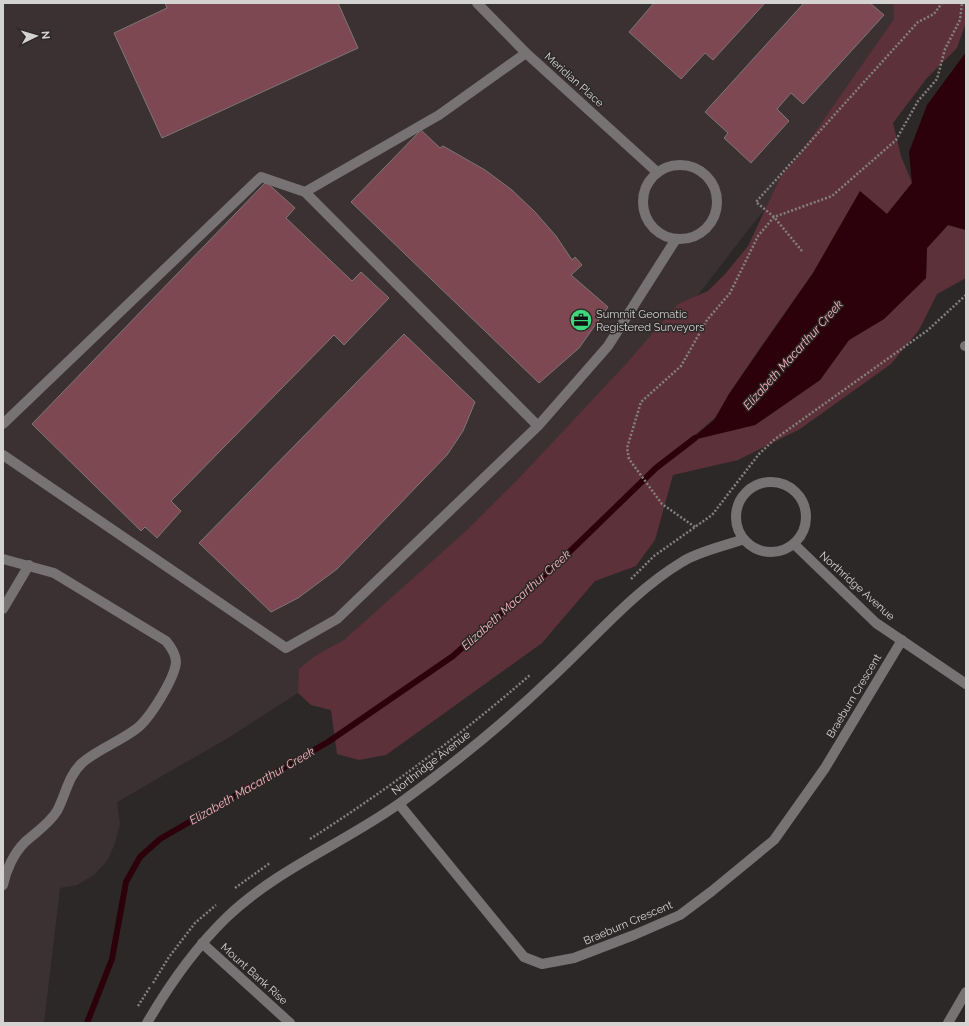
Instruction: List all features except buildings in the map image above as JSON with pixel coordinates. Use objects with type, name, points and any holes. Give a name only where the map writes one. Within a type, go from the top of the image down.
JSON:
[{"type":"street","name":"Meridian Place","points":[[477,3],[526,53],[657,172]]},
{"type":"street","points":[[305,192],[439,116],[526,53]]},
{"type":"street","points":[[678,164],[689,165],[699,169],[708,177],[714,186],[717,197],[717,208],[713,219],[707,228],[692,237],[676,239],[663,236],[653,228],[644,212],[644,193],[648,182],[657,172],[667,166],[678,164]]},
{"type":"street","points":[[3,424],[261,177],[305,192],[538,426]]},
{"type":"street","points":[[3,455],[286,648],[337,619],[538,426],[608,346],[676,239]]},
{"type":"street","points":[[775,482],[790,488],[796,493],[804,507],[806,523],[799,538],[794,544],[786,549],[768,552],[751,545],[744,539],[737,524],[737,516],[741,501],[752,488],[759,484],[775,482]]},
{"type":"street","name":"Northridge Avenue","points":[[147,1023],[170,985],[202,943],[228,916],[270,883],[399,804],[472,746],[547,683],[652,581],[684,560],[744,539]]},
{"type":"street","name":"Northridge Avenue","points":[[794,544],[876,623],[966,684]]},
{"type":"street","points":[[3,559],[54,573],[166,641],[174,651],[176,661],[174,673],[147,718],[138,729],[95,754],[82,764],[71,776],[57,811],[49,822],[24,843],[6,874],[3,885]]},
{"type":"street","points":[[3,609],[29,565]]},
{"type":"street","name":"Braeburn Crescent","points":[[399,804],[524,957],[542,964],[574,958],[634,935],[680,915],[774,840],[825,768],[902,640]]},
{"type":"street","name":"Mount Bank Rise","points":[[202,943],[290,1023]]},
{"type":"street","points":[[948,1023],[966,992]]},
{"type":"path","points":[[802,251],[774,217],[756,202],[918,22],[934,14],[942,3]]},
{"type":"path","points":[[695,527],[662,504],[629,459],[627,448],[641,402],[680,366],[707,320],[730,293],[758,236],[774,217],[832,196],[896,140],[918,101],[937,79],[945,49],[960,20],[962,3]]},
{"type":"path","points":[[627,584],[654,556],[712,515],[759,454],[775,439],[928,330],[966,295]]},
{"type":"path","points":[[304,843],[343,818],[437,750],[535,671]]},
{"type":"path","points":[[231,892],[257,871],[274,861]]},
{"type":"path","points":[[135,1012],[173,952],[195,923],[220,902]]},
{"type":"shaded area","points":[[3,3],[946,3],[932,17],[755,221],[627,387],[393,622],[298,693],[228,738],[117,802],[120,824],[114,846],[107,861],[94,875],[77,885],[60,888],[44,1023],[3,1023]]},
{"type":"shaded area","points":[[893,3],[966,3],[965,25],[957,48],[927,78],[893,123],[901,156],[912,183],[887,214],[860,192],[813,273],[729,394],[717,416],[689,440],[755,425],[820,380],[849,340],[884,319],[926,278],[927,248],[948,225],[966,230],[966,278],[937,294],[919,330],[891,364],[800,429],[738,460],[673,475],[655,540],[636,566],[595,581],[542,643],[386,755],[359,760],[337,754],[331,710],[311,705],[298,693],[299,669],[315,656],[344,640],[465,532],[523,474],[626,364],[678,304],[708,291],[726,273],[748,246],[781,176],[797,158],[894,19]]},
{"type":"water","points":[[966,52],[966,230],[948,225],[927,248],[926,278],[884,319],[849,340],[820,380],[755,425],[689,441],[714,420],[729,394],[813,273],[860,191],[887,214],[912,183],[909,152],[927,105]]},
{"type":"waterway","name":"Elizabeth Macarthur Creek","points":[[87,1023],[112,959],[126,882],[140,857],[160,839],[328,742],[453,656],[560,561],[656,468],[695,438]]},
{"type":"place","name":"Summit Geomatic Registered Surveyors","points":[[581,320]]}]
